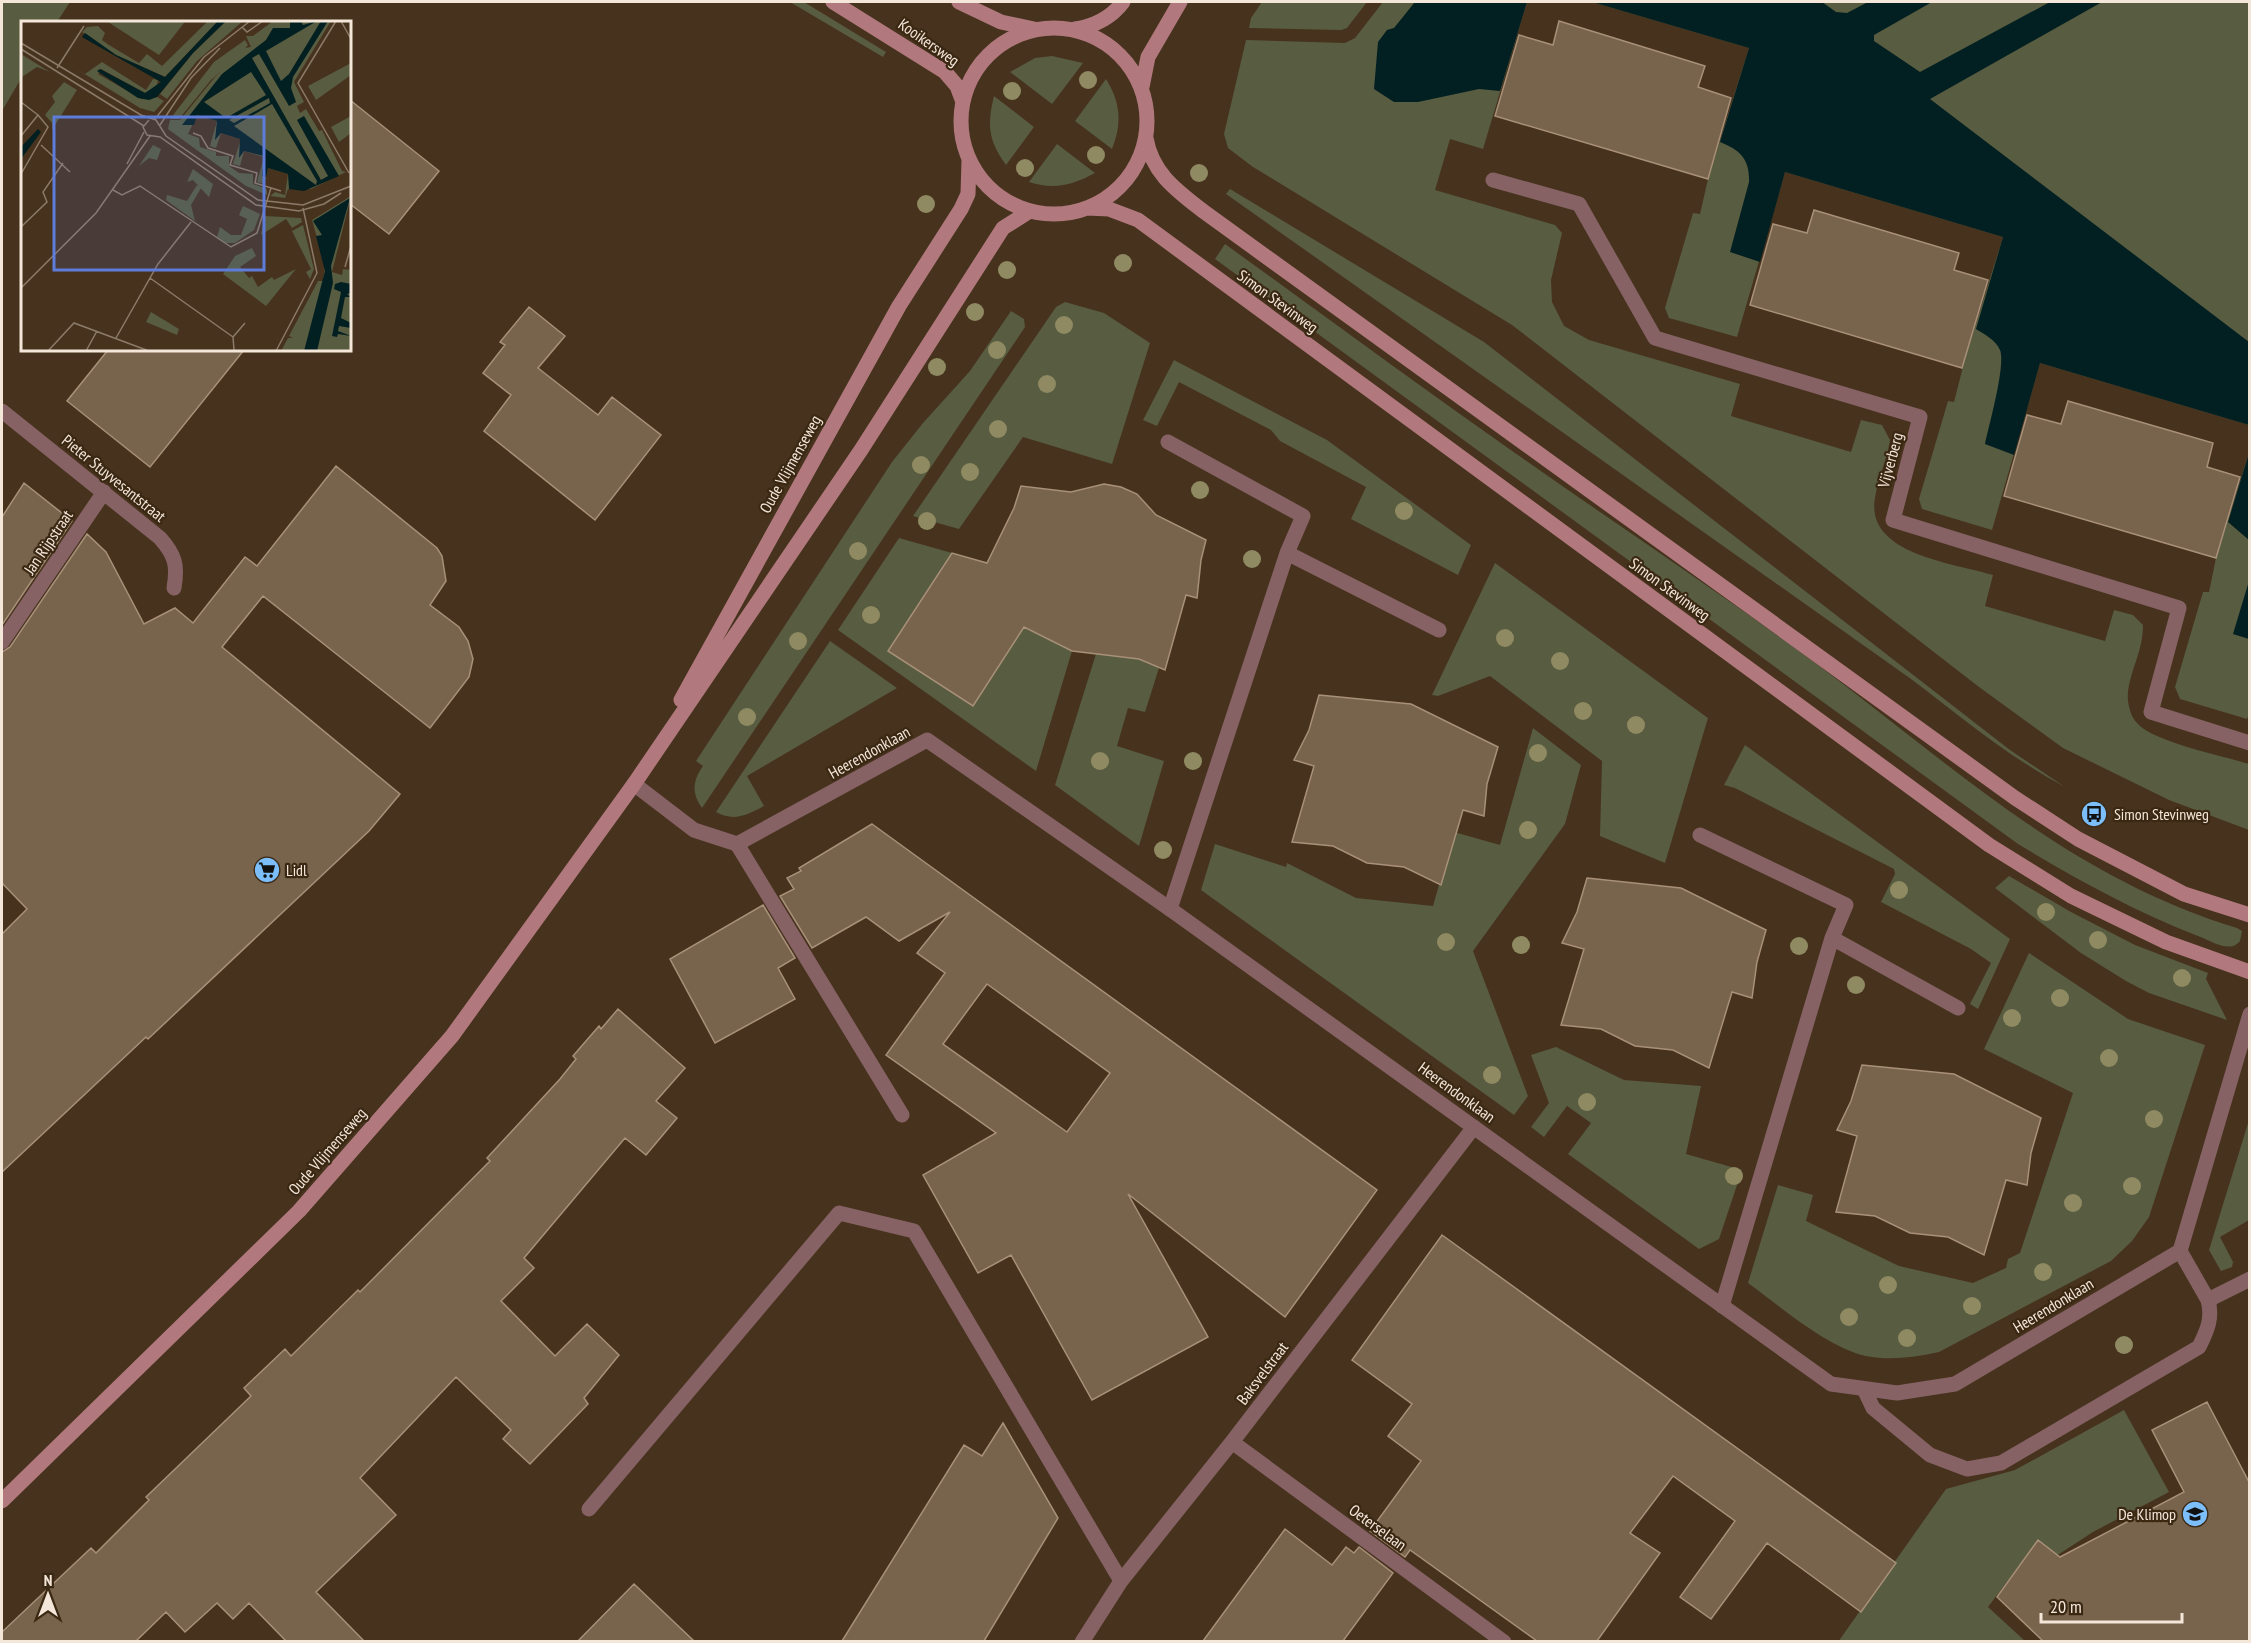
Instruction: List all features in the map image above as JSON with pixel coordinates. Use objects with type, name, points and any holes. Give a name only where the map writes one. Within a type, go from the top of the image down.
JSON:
[{"type":"street","name":"Kooikersweg","points":[[832,2],[945,72],[957,86],[963,102]]},
{"type":"street","points":[[959,2],[1001,22],[1034,29],[1087,28],[1109,17],[1123,2]]},
{"type":"street","points":[[1142,87],[1148,57],[1180,2]]},
{"type":"street","points":[[1034,29],[999,46],[979,64],[967,87],[963,102],[962,137],[969,160],[983,182],[1002,199],[1030,211],[1053,215],[1087,208],[1107,199],[1128,179],[1142,155],[1146,138],[1147,102],[1142,87],[1122,55],[1100,39],[1076,29]]},
{"type":"street","name":"Simon Stevinweg","points":[[1146,138],[1149,153],[1162,178],[1203,212],[2015,798],[2078,838],[2184,894],[2250,915]]},
{"type":"street","name":"Oude Vlijmenseweg","points":[[634,784],[899,306],[961,209],[968,194],[969,160]]},
{"type":"street","name":"Vijverberg","points":[[1493,180],[1579,204],[1655,338],[1920,417],[1893,520],[2179,608],[2151,712],[2250,743]]},
{"type":"street","name":"Simon Stevinweg","points":[[1087,208],[1109,209],[1137,220],[1989,845],[2071,896],[2166,942],[2250,972]]},
{"type":"street","name":"Oude Vlijmenseweg","points":[[2,1501],[299,1211],[452,1036],[634,784],[861,450],[1003,228],[1030,211]]},
{"type":"street","name":"Pieter Stuyvesantstraat","points":[[2,411],[160,538],[174,554],[177,571],[174,588]]},
{"type":"street","points":[[1168,442],[1303,516],[1287,553],[1170,909]]},
{"type":"street","name":"Jan Rijpstraat","points":[[2,642],[104,492]]},
{"type":"street","points":[[1287,553],[1439,630]]},
{"type":"street","name":"Heerendonklaan","points":[[737,844],[927,740],[1170,909],[1831,1384],[1898,1393],[1955,1384],[2180,1251]]},
{"type":"street","points":[[634,784],[694,830],[737,844],[902,1115]]},
{"type":"street","points":[[1700,835],[1846,905],[1833,938],[1722,1306]]},
{"type":"street","points":[[1833,938],[1958,1008]]},
{"type":"street","points":[[1864,1389],[1873,1407],[1930,1455],[1967,1469],[2001,1463],[2199,1347],[2208,1329],[2211,1311],[2208,1300],[2180,1251],[2250,1014]]},
{"type":"street","name":"Baksvelstraat","points":[[1082,1641],[1121,1581],[1232,1442],[1473,1127]]},
{"type":"street","points":[[589,1509],[839,1213],[914,1231],[1121,1581]]},
{"type":"street","points":[[2208,1300],[2250,1279]]},
{"type":"street","name":"Oeterselaan","points":[[1232,1442],[1504,1641]]},
{"type":"green space","points":[[2,2],[70,2],[58,21],[21,21],[21,79],[2,111]]},
{"type":"green space","points":[[790,2],[804,2],[886,52],[883,57]]},
{"type":"green space","points":[[1262,2],[1367,2],[1347,28],[1341,30],[1249,28],[1251,18]]},
{"type":"green space","points":[[1383,2],[1415,2],[1401,21],[1527,2],[1483,149],[1450,139],[1435,190],[1555,225],[1562,233],[1551,280],[1552,302],[1564,326],[1589,340],[1740,384],[1731,416],[1851,452],[1861,420],[1882,425],[1890,440],[1875,498],[1876,517],[1884,532],[1897,544],[1915,553],[1993,575],[1985,606],[2105,641],[2114,610],[2133,615],[2143,625],[2141,643],[2128,692],[2132,717],[2145,730],[2158,736],[2190,748],[2249,764],[2249,830],[2169,800],[2063,748],[1979,687],[1512,325],[1253,167],[1228,148],[1224,134],[1246,40],[1345,43],[1355,38]]},
{"type":"green space","points":[[1592,2],[2249,2],[2249,425],[2040,363],[1992,530],[1922,509],[1919,499],[1948,401],[1954,402],[1966,355],[2003,237],[1785,172],[1737,337],[1669,318],[1665,308],[1693,213],[1700,214],[1708,179],[1749,48]]},
{"type":"green space","points":[[1052,56],[1083,63],[1052,104],[1010,72],[1035,58]]},
{"type":"green space","points":[[1106,79],[1115,97],[1118,114],[1117,131],[1112,149],[1075,121]]},
{"type":"green space","points":[[994,96],[1034,127],[1006,165],[992,140],[990,116]]},
{"type":"green space","points":[[1057,144],[1095,173],[1079,181],[1063,185],[1047,186],[1029,182]]},
{"type":"green space","points":[[1230,189],[1484,342],[2010,750],[2065,787],[2005,750],[1911,679],[1226,194]]},
{"type":"green space","points":[[1225,244],[1553,480],[1781,638],[2016,816],[2120,880],[2177,906],[2237,928],[2242,931],[2240,941],[2234,946],[2224,946],[2151,916],[2106,894],[2018,844],[1215,259]]},
{"type":"green space","points":[[1065,302],[1104,313],[1150,343],[1112,464],[1023,437],[959,529],[934,522],[932,528],[918,524],[920,518],[913,516],[1056,307]]},
{"type":"green space","points":[[1011,311],[1024,319],[1025,327],[702,808],[696,797],[695,781],[703,766],[696,761],[892,462],[923,423],[970,371]]},
{"type":"green space","points":[[1174,360],[1327,440],[1471,545],[1458,575],[1351,519],[1366,487],[1280,441],[1271,430],[1179,382],[1157,426],[1143,420]]},
{"type":"green space","points":[[2249,453],[2250,712],[2247,719],[2180,699],[2175,687],[2203,592],[2209,592],[2216,558]]},
{"type":"green space","points":[[899,538],[952,553],[1021,626],[1072,651],[1036,771],[838,630]]},
{"type":"green space","points":[[1495,563],[1708,718],[1665,863],[1600,836],[1602,761],[1490,676],[1438,696],[1432,695]]},
{"type":"green space","points":[[830,641],[897,688],[747,776],[764,806],[735,817],[716,812]]},
{"type":"green space","points":[[1096,654],[1144,659],[1159,668],[1145,712],[1128,708],[1117,746],[1164,761],[1139,846],[1055,785]]},
{"type":"green space","points":[[1533,728],[1581,765],[1565,824],[1473,951],[1528,1096],[1514,1115],[1201,890],[1215,844],[1286,867],[1287,863],[1356,898],[1433,906],[1454,832],[1500,845]]},
{"type":"green space","points":[[1745,745],[2010,939],[1978,1009],[1970,1004],[1991,963],[1971,949],[1881,902],[1895,874],[1894,869],[1735,788],[1724,785]]},
{"type":"green space","points":[[2009,876],[2135,945],[2208,973],[2206,979],[2227,1020],[2149,993],[2081,953],[1995,888]]},
{"type":"green space","points":[[2029,953],[2128,1019],[2205,1045],[2149,1217],[2132,1241],[2111,1261],[1939,1352],[1912,1357],[1885,1358],[1866,1356],[1836,1344],[1805,1325],[1748,1283],[1778,1185],[1813,1195],[1806,1221],[1899,1266],[1973,1283],[2006,1268],[2008,1259],[2020,1253],[2073,1093],[1984,1049]]},
{"type":"green space","points":[[1556,1047],[1624,1080],[1701,1086],[1686,1154],[1742,1170],[1719,1239],[1699,1249],[1568,1154],[1591,1123],[1567,1106],[1544,1137],[1531,1127],[1549,1103],[1531,1055]]},
{"type":"green space","points":[[2249,1120],[2249,1220],[2220,1237],[2233,1262],[2232,1267],[2221,1271],[2209,1250]]},
{"type":"green space","points":[[2124,1410],[2169,1492],[2093,1532],[2050,1560],[2030,1551],[1988,1607],[2025,1641],[1838,1642],[1946,1489],[2015,1470]]},
{"type":"water","points":[[1415,2],[1527,2],[1500,91],[1479,89],[1418,102],[1394,102],[1374,89],[1378,42],[1387,30],[1394,28]]},
{"type":"water","points":[[1592,2],[1822,2],[1836,12],[1847,13],[1868,2],[1932,2],[1874,35],[1874,41],[1920,72],[2050,2],[2102,2],[1930,99],[2249,342],[2249,425],[2040,363],[2014,455],[1985,444],[1999,381],[2001,358],[1996,343],[1976,329],[2003,237],[1785,172],[1760,262],[1730,252],[1749,182],[1749,174],[1746,161],[1742,156],[1733,148],[1720,142],[1749,48]]},
{"type":"water","points":[[2249,453],[2249,540],[2228,522]]},
{"type":"water","points":[[2249,581],[2250,639],[2233,634]]},
{"type":"building","points":[[1559,21],[1705,66],[1698,87],[1731,98],[1708,179],[1495,116],[1519,35],[1553,45]]},
{"type":"building","points":[[351,101],[439,171],[389,234],[351,205]]},
{"type":"building","points":[[1814,210],[1959,253],[1954,270],[1988,280],[1962,368],[1750,305],[1773,224],[1807,233]]},
{"type":"building","points":[[529,307],[565,336],[538,368],[598,415],[612,397],[661,435],[595,520],[484,431],[511,395],[483,373],[505,345],[500,342]]},
{"type":"building","points":[[107,351],[243,351],[150,467],[67,401]]},
{"type":"building","points":[[2068,401],[2213,443],[2207,467],[2240,477],[2216,558],[2004,496],[2027,415],[2061,424]]},
{"type":"building","points":[[336,466],[437,548],[442,556],[446,581],[430,605],[459,627],[468,641],[473,659],[469,677],[430,728],[263,596],[222,647],[400,794],[369,831],[148,1039],[146,1037],[2,1172],[2,934],[27,909],[2,883],[2,652],[10,647],[87,534],[106,552],[144,624],[175,608],[193,623],[245,557],[257,566]]},
{"type":"building","points":[[24,483],[72,521],[2,625],[2,517]]},
{"type":"building","points":[[1104,484],[1121,487],[1137,494],[1156,515],[1206,540],[1201,560],[1197,598],[1186,595],[1165,670],[1139,659],[1072,651],[1024,627],[973,706],[888,651],[952,553],[987,563],[1014,508],[1021,486],[1071,492]]},
{"type":"building","points":[[1319,695],[1411,704],[1498,747],[1487,784],[1484,816],[1463,810],[1441,885],[1404,867],[1367,863],[1333,846],[1292,842],[1314,766],[1294,760],[1309,730]]},
{"type":"building","points":[[872,824],[1377,1190],[1285,1317],[1128,1194],[1208,1337],[1092,1400],[1011,1255],[978,1273],[923,1175],[996,1133],[886,1055],[945,973],[917,953],[950,912],[899,941],[866,917],[812,948],[780,896],[794,889],[787,878],[801,871],[799,868]],"holes":[[[987,984],[1110,1073],[1067,1132],[943,1044]]]},
{"type":"building","points":[[1587,878],[1681,888],[1766,930],[1757,962],[1752,998],[1732,992],[1709,1068],[1673,1050],[1635,1046],[1601,1029],[1561,1025],[1584,949],[1562,943],[1577,912]]},
{"type":"building","points":[[763,905],[795,958],[778,968],[795,999],[715,1043],[670,959]]},
{"type":"building","points":[[618,1009],[685,1068],[656,1101],[677,1118],[646,1155],[625,1138],[524,1258],[534,1268],[501,1301],[555,1356],[587,1324],[619,1355],[584,1398],[588,1404],[530,1464],[503,1439],[511,1430],[456,1377],[360,1478],[396,1515],[316,1592],[364,1641],[286,1641],[249,1603],[233,1619],[217,1603],[185,1632],[166,1612],[136,1641],[2,1641],[2,1632],[91,1548],[96,1553],[149,1500],[146,1497],[251,1396],[244,1388],[285,1349],[291,1356],[358,1290],[360,1292],[490,1161],[487,1158],[560,1079],[576,1059],[573,1056],[599,1026],[601,1029]]},
{"type":"building","points":[[1862,1065],[1954,1074],[2041,1118],[2031,1153],[2027,1185],[2006,1180],[1984,1255],[1948,1237],[1910,1233],[1875,1216],[1836,1212],[1857,1136],[1837,1130],[1851,1101]]},
{"type":"building","points":[[1442,1235],[1896,1563],[1861,1612],[1767,1543],[1711,1619],[1680,1597],[1735,1521],[1673,1476],[1630,1533],[1660,1553],[1597,1641],[1537,1641],[1410,1550],[1405,1557],[1370,1531],[1421,1461],[1388,1436],[1412,1404],[1352,1360]]},
{"type":"building","name":"De Klimop","points":[[2207,1402],[2250,1484],[2250,1641],[2043,1641],[1997,1597],[2038,1540],[2060,1557],[2184,1492],[2152,1430]]},
{"type":"building","points":[[1003,1423],[1058,1518],[984,1641],[842,1641],[964,1445],[982,1456]]},
{"type":"building","points":[[1285,1529],[1332,1565],[1346,1547],[1354,1553],[1359,1547],[1393,1573],[1343,1641],[1203,1641]]},
{"type":"building","points":[[634,1584],[694,1641],[578,1641]]},
{"type":"place","name":"Simon Stevinweg","points":[[2094,814]]},
{"type":"place","name":"Lidl","points":[[267,870]]},
{"type":"place","name":"De Klimop","points":[[2195,1514]]}]
